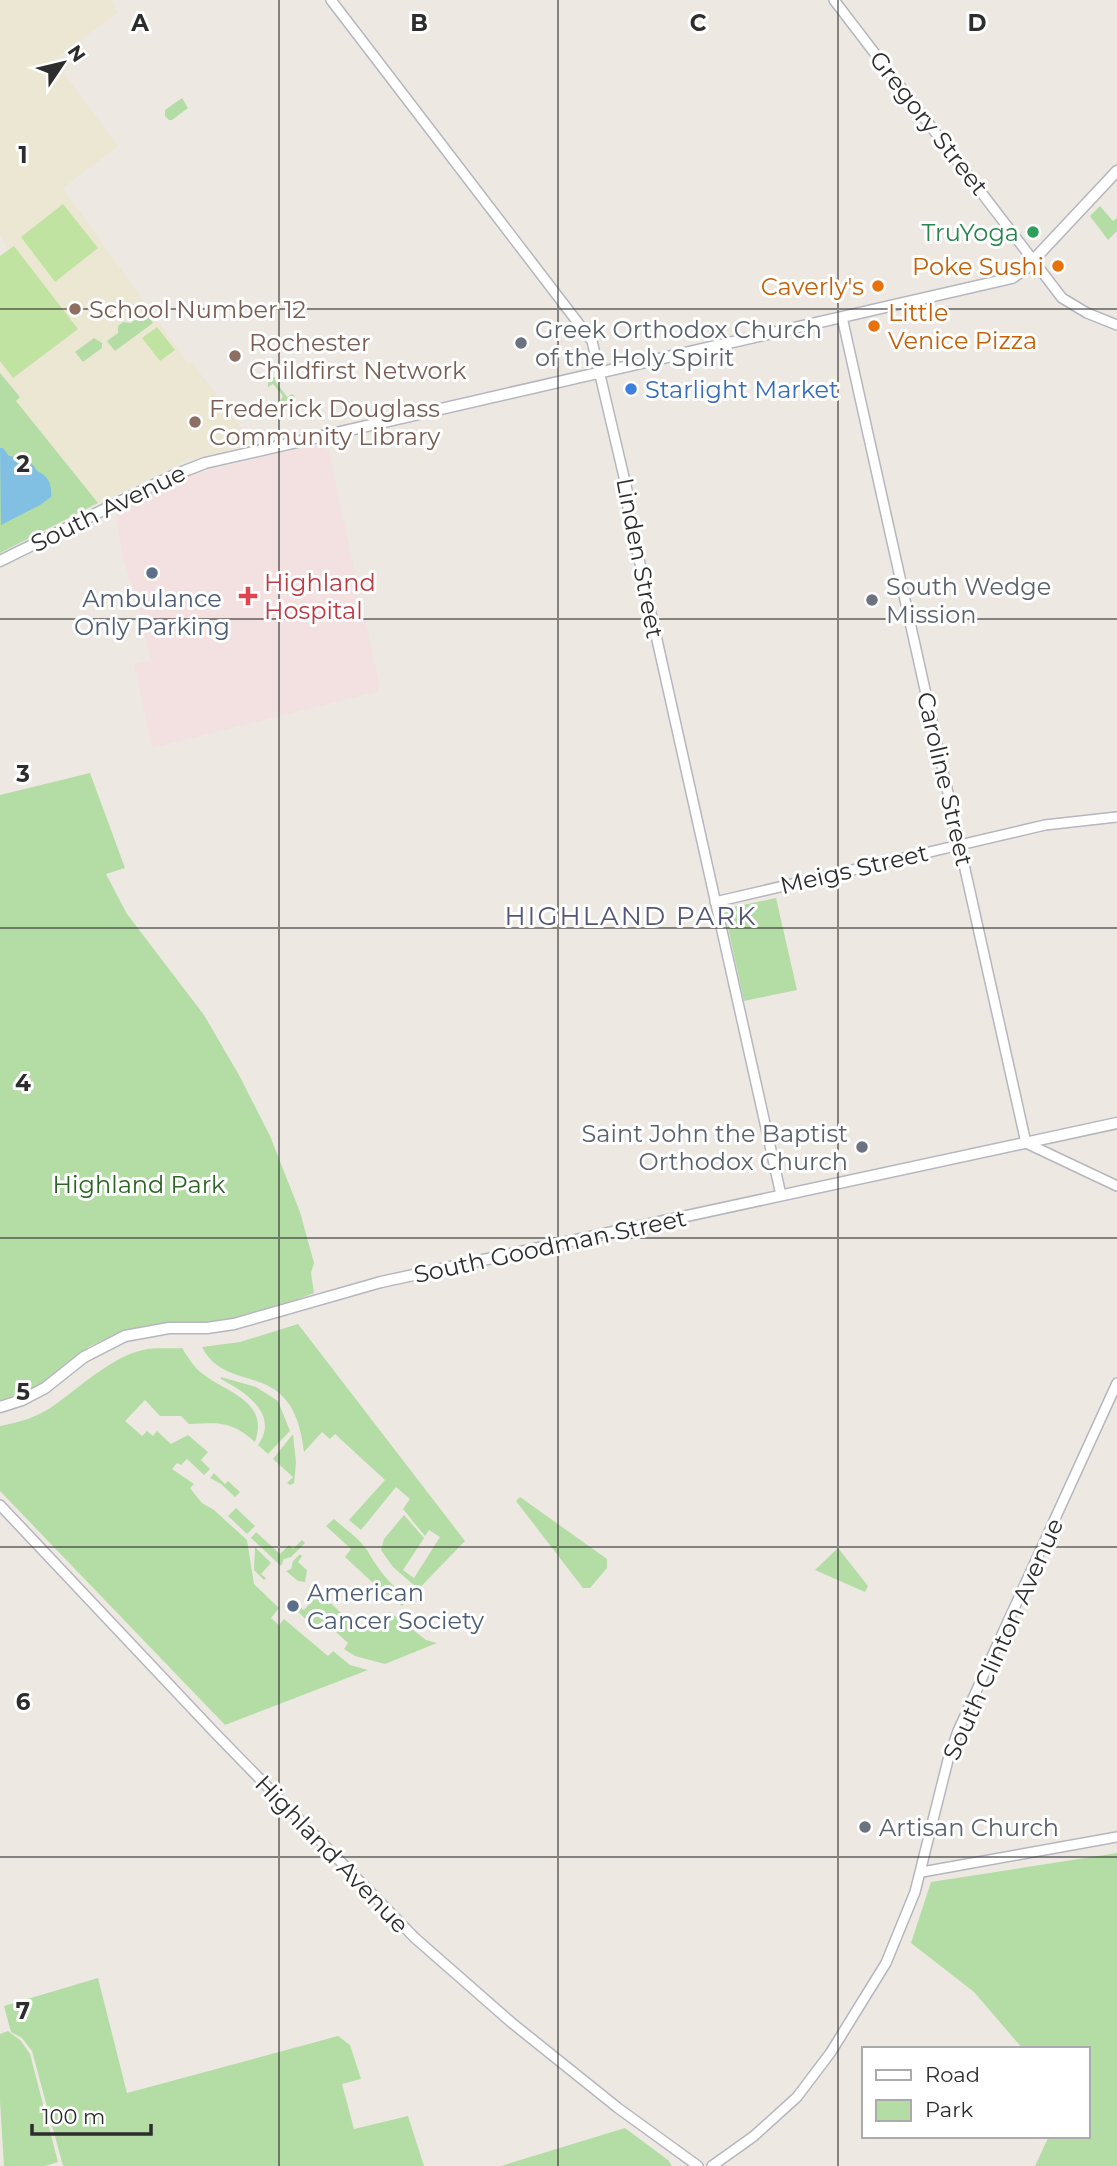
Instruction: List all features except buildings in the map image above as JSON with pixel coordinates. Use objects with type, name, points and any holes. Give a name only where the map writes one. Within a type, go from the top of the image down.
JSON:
[{"type":"main road","name":"South Avenue","points":[[0,561],[172,475],[205,463],[1012,278],[1021,274],[1117,171]]},
{"type":"main road","name":"South Goodman Street","points":[[0,1407],[22,1400],[45,1388],[84,1356],[125,1336],[169,1328],[207,1328],[234,1324],[381,1282],[1117,1123]]},
{"type":"street","name":"Linden Street","points":[[331,0],[592,341],[781,1195]]},
{"type":"street","name":"Gregory Street","points":[[834,0],[1062,298],[1087,313],[1117,325]]},
{"type":"street","name":"Caroline Street","points":[[842,317],[1026,1143]]},
{"type":"street","name":"Meigs Street","points":[[715,902],[1045,825],[1117,817]]},
{"type":"street","points":[[1026,1143],[1117,1186]]},
{"type":"street","name":"South Clinton Avenue","points":[[712,2166],[754,2137],[797,2097],[831,2052],[886,1963],[922,1872],[957,1731],[1117,1383]]},
{"type":"street","name":"Highland Avenue","points":[[0,1505],[216,1734],[415,1938],[512,2023],[618,2108],[698,2166]]},
{"type":"street","points":[[922,1872],[1117,1837]]},
{"type":"shaded area","name":"School Number 12","points":[[0,0],[112,0],[117,13],[54,60],[118,146],[63,188],[188,363],[191,361],[253,444],[188,460],[98,503],[15,401],[20,396],[0,373],[0,256],[8,250],[0,234]]},
{"type":"shaded area","name":"Highland Hospital","points":[[320,444],[329,451],[380,687],[376,692],[152,748],[134,664],[151,660],[138,604],[123,559],[116,514],[119,510],[196,473]]},
{"type":"green space","points":[[182,98],[188,108],[169,120],[165,116],[165,110]]},
{"type":"green space","points":[[63,204],[98,248],[55,282],[21,237]]},
{"type":"green space","points":[[1100,206],[1113,221],[1117,218],[1117,231],[1108,240],[1090,216]]},
{"type":"green space","points":[[14,246],[78,329],[13,378],[0,361],[0,256]]},
{"type":"green space","points":[[145,312],[153,323],[115,351],[107,341],[118,333],[118,326],[123,322],[131,323]]},
{"type":"green space","points":[[157,327],[175,350],[160,361],[142,338]]},
{"type":"green space","points":[[94,338],[102,343],[102,348],[83,362],[75,352]]},
{"type":"green space","points":[[0,373],[20,397],[16,401],[98,503],[0,553]]},
{"type":"green space","points":[[279,376],[276,382],[287,397],[292,394],[295,396],[293,400],[279,402],[283,396],[273,384],[268,387],[268,382]]},
{"type":"green space","name":"Highland Park","points":[[90,773],[125,868],[106,874],[127,914],[204,1015],[270,1136],[300,1212],[314,1263],[311,1273],[314,1293],[255,1315],[222,1322],[161,1323],[126,1330],[90,1346],[40,1385],[0,1401],[0,795]]},
{"type":"green space","points":[[776,898],[797,990],[744,1001],[724,909]]},
{"type":"green space","points":[[298,1324],[465,1541],[402,1606],[345,1557],[351,1549],[326,1526],[334,1519],[351,1533],[364,1546],[389,1581],[407,1597],[415,1586],[393,1567],[381,1550],[384,1539],[404,1515],[424,1538],[403,1570],[414,1578],[440,1537],[429,1530],[425,1536],[403,1509],[410,1499],[396,1487],[361,1530],[349,1520],[385,1480],[335,1434],[330,1439],[322,1432],[304,1452],[298,1421],[287,1401],[274,1389],[227,1371],[213,1362],[202,1347],[240,1342]]},
{"type":"green space","points":[[182,1348],[200,1372],[235,1393],[252,1408],[258,1428],[255,1442],[224,1424],[189,1424],[181,1416],[160,1416],[145,1400],[125,1421],[142,1436],[147,1431],[153,1436],[157,1431],[171,1444],[188,1435],[208,1452],[201,1460],[210,1469],[204,1475],[187,1459],[181,1465],[177,1463],[172,1469],[194,1484],[190,1488],[202,1503],[214,1510],[247,1540],[254,1584],[279,1608],[271,1618],[279,1625],[284,1619],[328,1656],[333,1651],[350,1665],[368,1670],[225,1725],[0,1491],[0,1426],[43,1412],[108,1365],[131,1354],[148,1349]]},
{"type":"green space","points":[[221,1377],[256,1387],[278,1401],[290,1431],[268,1454],[258,1445],[264,1434],[265,1423],[257,1405]]},
{"type":"green space","points":[[293,1434],[296,1463],[294,1483],[290,1485],[287,1483],[293,1477],[273,1459]]},
{"type":"green space","points":[[214,1473],[225,1484],[228,1481],[240,1492],[235,1497],[210,1478]]},
{"type":"green space","points":[[520,1497],[607,1559],[607,1568],[590,1588],[583,1588],[516,1501]]},
{"type":"green space","points":[[236,1508],[255,1526],[247,1534],[228,1516]]},
{"type":"green space","points":[[256,1532],[280,1554],[289,1545],[293,1549],[302,1540],[305,1543],[291,1557],[284,1559],[281,1566],[251,1538]]},
{"type":"green space","points":[[255,1547],[271,1563],[261,1574],[266,1578],[264,1580],[254,1570]]},
{"type":"green space","points":[[838,1548],[868,1586],[865,1592],[815,1570]]},
{"type":"green space","points":[[300,1554],[302,1556],[298,1562],[307,1570],[305,1582],[298,1581],[286,1571],[291,1569],[293,1561]]},
{"type":"green space","points":[[320,1593],[359,1630],[364,1626],[371,1632],[390,1612],[426,1640],[437,1643],[385,1664],[355,1656],[344,1649],[348,1643],[324,1621],[319,1626],[313,1622],[311,1624],[297,1611],[300,1607],[304,1610]]},
{"type":"green space","points":[[1117,1853],[1117,2166],[1035,2166],[1048,2138],[1089,2138],[1089,2047],[1021,2047],[974,1992],[911,1943],[931,1882]]},
{"type":"green space","points":[[98,1978],[127,2093],[338,2036],[350,2045],[361,2079],[342,2084],[354,2129],[408,2116],[424,2166],[63,2166],[32,2051],[22,2038],[11,2032],[4,2006]]},
{"type":"green space","points":[[8,2031],[21,2041],[30,2054],[58,2162],[45,2166],[4,2166],[0,2034]]},
{"type":"green space","points":[[625,2128],[668,2160],[672,2166],[501,2166]]},
{"type":"water","points":[[0,448],[9,456],[22,458],[32,464],[47,478],[51,493],[51,497],[40,505],[1,525]]},
{"type":"place","name":"TruYoga","points":[[1033,232]]},
{"type":"place","name":"Poke Sushi","points":[[1058,266]]},
{"type":"place","name":"Caverly's","points":[[878,286]]},
{"type":"place","name":"School Number 12","points":[[75,309]]},
{"type":"place","name":"Little Venice Pizza","points":[[874,326]]},
{"type":"place","name":"Greek Orthodox Church of the Holy Spirit","points":[[521,343]]},
{"type":"place","name":"Rochester Childfirst Network","points":[[235,356]]},
{"type":"place","name":"Starlight Market","points":[[631,389]]},
{"type":"place","name":"Frederick Douglass Community Library","points":[[195,422]]},
{"type":"place","name":"Ambulance Only Parking","points":[[152,573]]},
{"type":"place","name":"Highland Hospital","points":[[248,596]]},
{"type":"place","name":"South Wedge Mission","points":[[872,600]]},
{"type":"place","name":"Saint John the Baptist Orthodox Church","points":[[862,1147]]},
{"type":"place","name":"American Cancer Society","points":[[293,1606]]},
{"type":"place","name":"Artisan Church","points":[[865,1827]]},
{"type":"district","name":"HIGHLAND PARK","points":[[631,916]]}]
